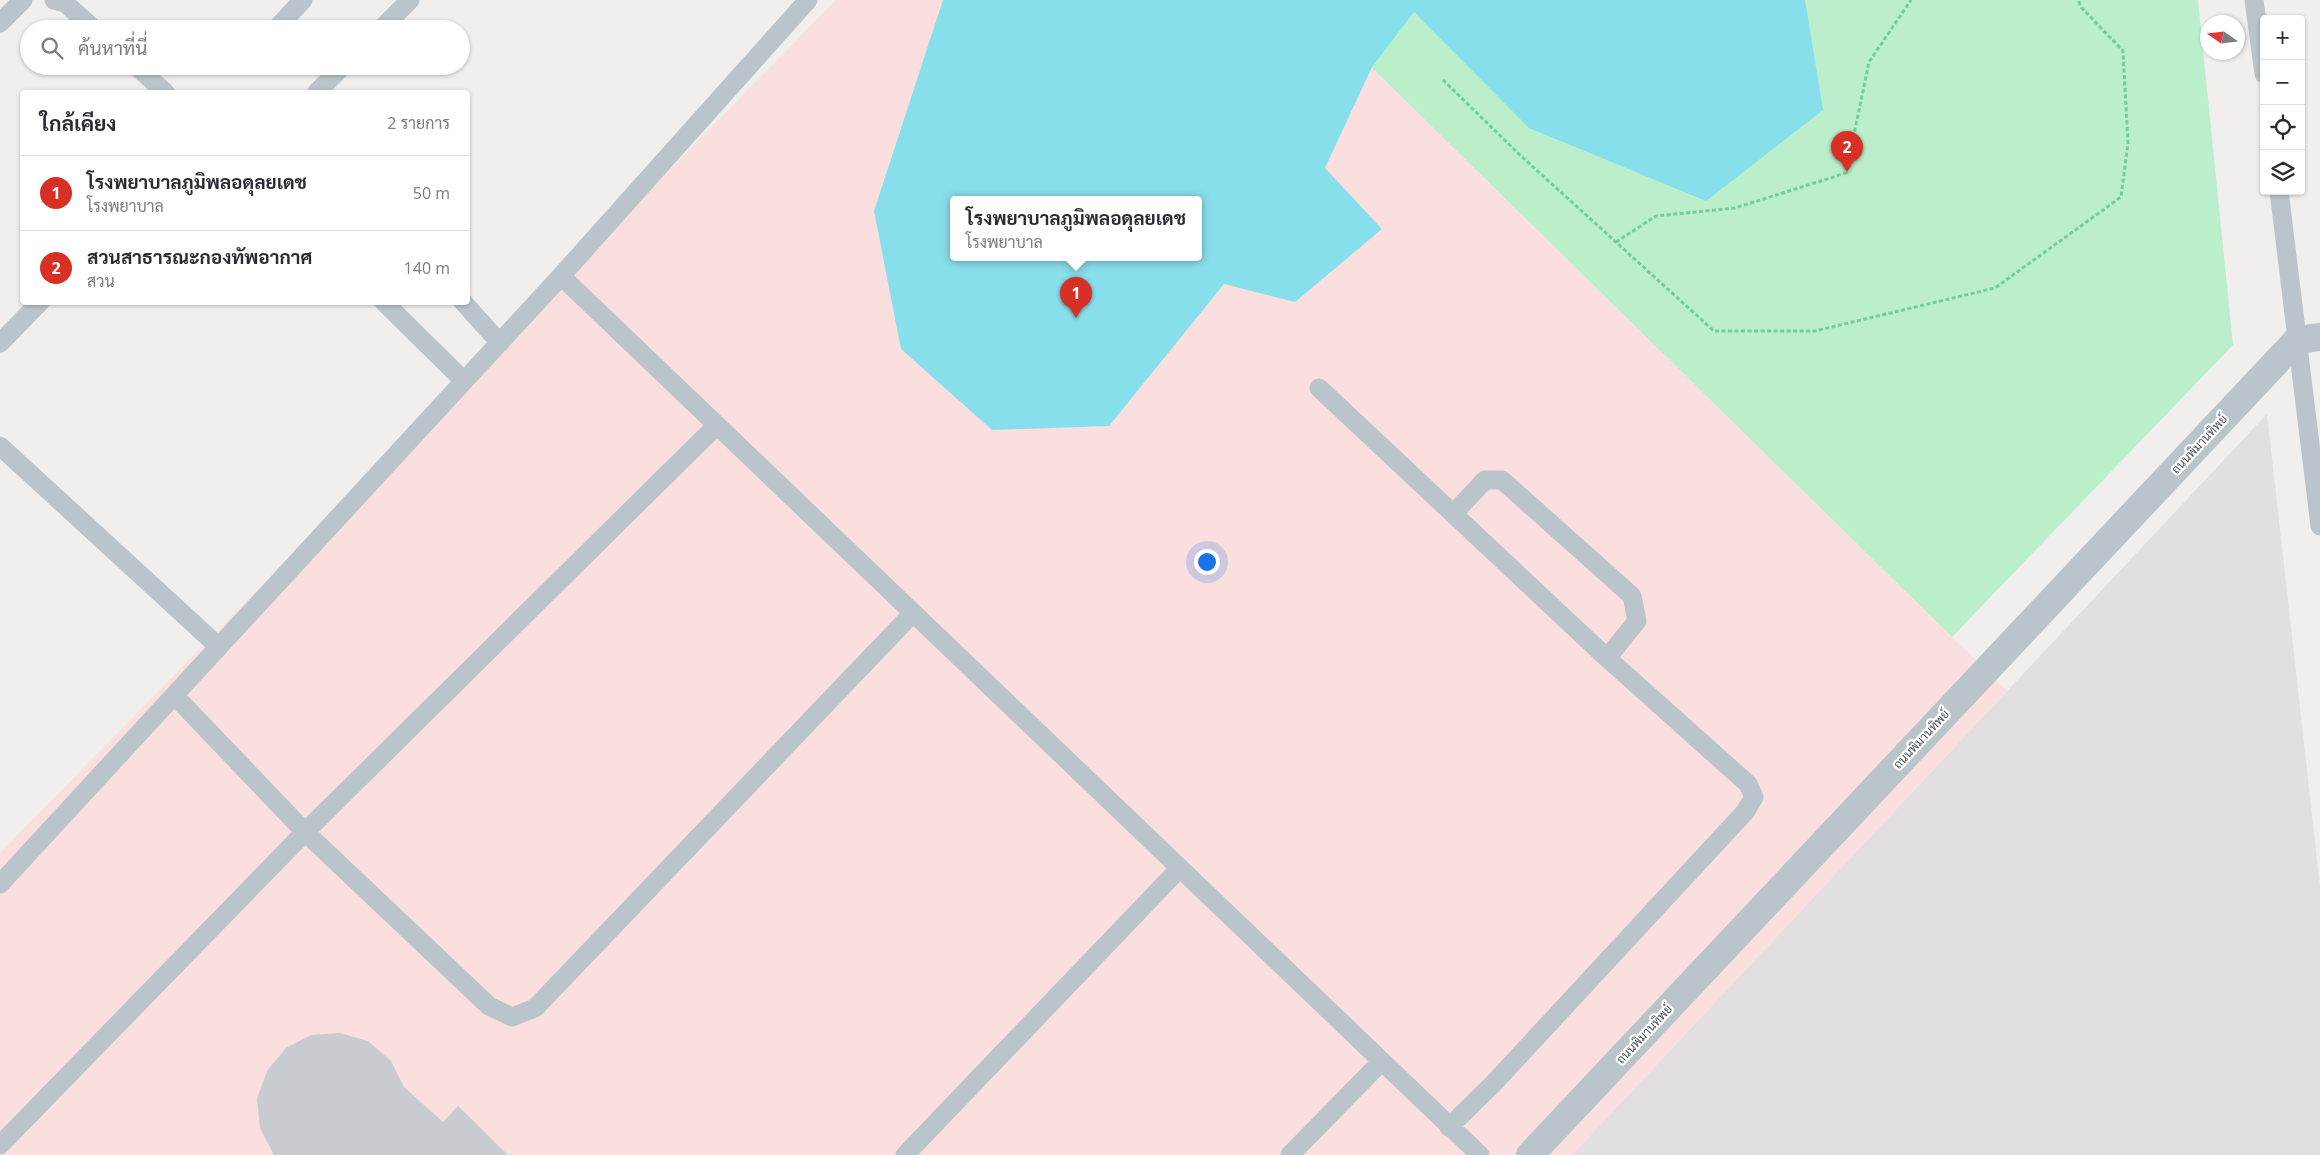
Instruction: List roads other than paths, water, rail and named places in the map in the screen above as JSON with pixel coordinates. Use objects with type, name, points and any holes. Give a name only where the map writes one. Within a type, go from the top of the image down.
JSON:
[{"type":"street","name":"ถนนพิมานทิพย์","points":[[1530,1155],[2309,339]]},
{"type":"lane","points":[[0,23],[24,0]]},
{"type":"lane","points":[[54,0],[66,3],[84,20]]},
{"type":"lane","points":[[284,20],[303,0]]},
{"type":"lane","points":[[390,20],[410,0]]},
{"type":"lane","points":[[0,884],[500,343],[808,0]]},
{"type":"lane","points":[[2254,0],[2262,60]]},
{"type":"lane","points":[[146,75],[163,90]]},
{"type":"lane","points":[[319,90],[334,75]]},
{"type":"lane","points":[[2279,195],[2309,339],[2320,526]]},
{"type":"lane","points":[[561,276],[1480,1155]]},
{"type":"lane","points":[[0,343],[37,305]]},
{"type":"lane","points":[[387,305],[464,381]]},
{"type":"lane","points":[[466,305],[500,343]]},
{"type":"lane","points":[[1319,388],[1607,658],[1748,784],[1754,796],[1746,812],[1493,1084],[1449,1127]]},
{"type":"lane","points":[[0,1146],[305,832],[717,425]]},
{"type":"lane","points":[[0,446],[219,647]]},
{"type":"lane","points":[[1453,514],[1485,480],[1502,480],[1632,596],[1637,622],[1607,658]]},
{"type":"lane","points":[[174,695],[305,832],[488,1006],[512,1017],[535,1008],[913,613]]},
{"type":"lane","points":[[904,1155],[1180,868]]},
{"type":"lane","points":[[1290,1155],[1382,1061]]},
{"type":"water","points":[[943,0],[1805,0],[1823,110],[1706,201],[1529,128],[1414,12],[1372,67],[1325,168],[1382,229],[1295,302],[1224,284],[1109,426],[992,430],[901,349],[874,211]]},
{"type":"place","name":"สวนสาธารณะกองทัพอากาศ","points":[[1847,172]]},
{"type":"place","name":"โรงพยาบาลภูมิพลอดุลยเดช","points":[[1076,318]]}]
